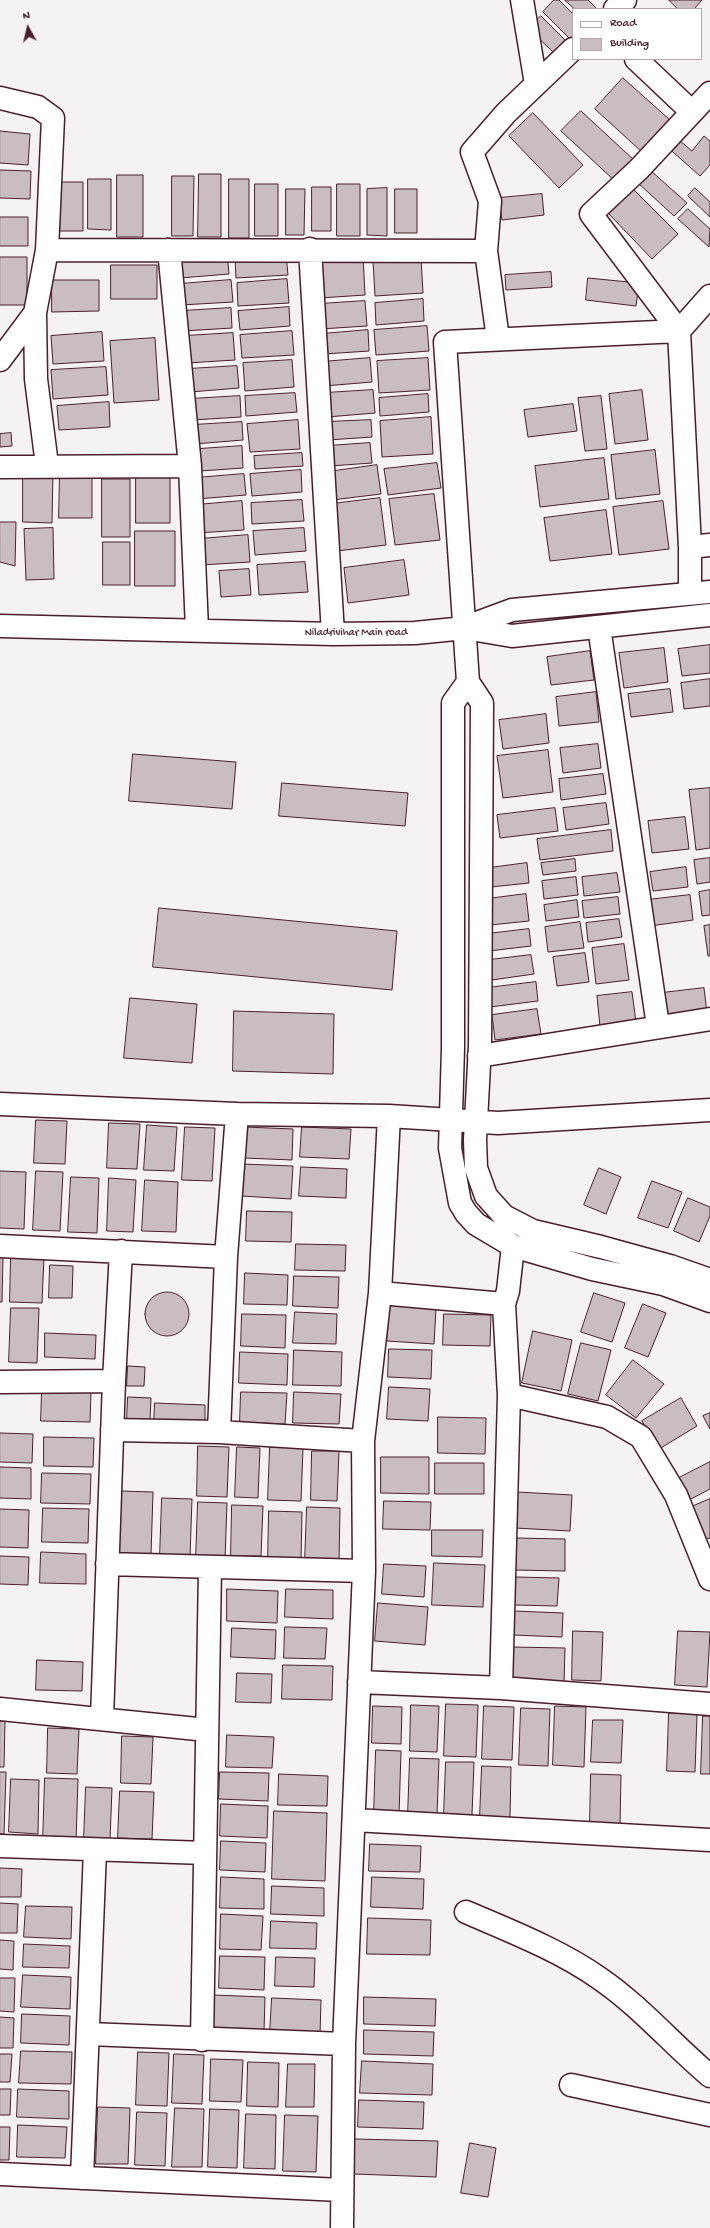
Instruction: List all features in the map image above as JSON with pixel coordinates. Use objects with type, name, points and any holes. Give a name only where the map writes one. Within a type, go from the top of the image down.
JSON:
[{"type":"street","points":[[522,0],[536,84]]},
{"type":"street","points":[[616,8],[625,0]]},
{"type":"street","points":[[498,340],[486,251],[490,201],[472,152],[506,113],[572,50]]},
{"type":"street","points":[[637,60],[692,112]]},
{"type":"street","points":[[465,628],[512,610],[700,592],[700,546],[679,330],[591,214],[639,169],[710,93]]},
{"type":"street","points":[[0,98],[38,107],[53,118],[47,250],[35,313],[36,380],[47,465]]},
{"type":"street","points":[[47,250],[310,249],[486,251]]},
{"type":"street","points":[[310,249],[333,634]]},
{"type":"street","points":[[169,250],[190,466],[197,629]]},
{"type":"street","points":[[710,296],[679,330],[445,342],[468,682],[482,704],[480,1056],[475,1121],[476,1168],[486,1196],[504,1216],[533,1231],[601,1247],[670,1266],[710,1280]]},
{"type":"street","points":[[0,360],[35,313]]},
{"type":"street","points":[[0,466],[190,466]]},
{"type":"street","name":"Niladrivihar Main road","points":[[0,626],[197,629],[333,634],[415,633],[465,628],[512,636],[599,628],[710,615]]},
{"type":"street","points":[[599,628],[658,1026]]},
{"type":"street","points":[[468,682],[453,703],[453,1048],[450,1148],[460,1203],[466,1213],[476,1224],[513,1246],[592,1269],[663,1284],[710,1301]]},
{"type":"street","points":[[480,1056],[658,1026],[710,1019]]},
{"type":"street","points":[[0,1104],[238,1114],[389,1116],[498,1123],[710,1110]]},
{"type":"street","points":[[219,1432],[226,1257],[238,1114]]},
{"type":"street","points":[[342,2228],[341,2190],[344,2044],[364,1571],[363,1441],[380,1293],[389,1116]]},
{"type":"street","points":[[0,1246],[226,1257]]},
{"type":"street","points":[[501,1688],[509,1396],[504,1304],[508,1291],[513,1246]]},
{"type":"street","points":[[102,1718],[112,1430],[121,1251]]},
{"type":"street","points":[[380,1293],[504,1304]]},
{"type":"street","points":[[0,1382],[114,1381]]},
{"type":"street","points":[[509,1396],[607,1417],[641,1436],[676,1495],[710,1579]]},
{"type":"street","points":[[112,1430],[219,1432],[363,1441]]},
{"type":"street","points":[[107,1564],[364,1571]]},
{"type":"street","points":[[202,2040],[210,1568]]},
{"type":"street","points":[[359,1682],[501,1688],[710,1704]]},
{"type":"street","points":[[0,1709],[102,1718],[207,1730]]},
{"type":"street","points":[[354,1820],[710,1840]]},
{"type":"street","points":[[0,1846],[205,1854]]},
{"type":"street","points":[[82,2178],[95,1850]]},
{"type":"street","points":[[466,1912],[533,1942],[598,1977],[643,2012],[710,2076]]},
{"type":"street","points":[[88,2034],[202,2040],[344,2044]]},
{"type":"street","points":[[571,2085],[710,2115]]},
{"type":"street","points":[[0,2174],[341,2190]]},
{"type":"building","points":[[554,0],[559,0],[572,13],[572,37],[570,39],[543,12]]},
{"type":"building","points":[[565,0],[588,0],[596,8],[574,8]]},
{"type":"building","points":[[669,0],[702,0],[695,8],[677,8]]},
{"type":"building","points":[[541,16],[566,41],[554,53],[528,28]]},
{"type":"building","points":[[623,78],[670,120],[642,152],[595,109]]},
{"type":"building","points":[[581,111],[635,161],[616,182],[561,131]]},
{"type":"building","points":[[533,113],[583,165],[559,188],[509,136]]},
{"type":"building","points":[[0,131],[30,134],[28,165],[0,163]]},
{"type":"building","points":[[673,135],[692,151],[704,136],[710,141],[710,165],[700,176],[665,145]]},
{"type":"building","points":[[0,170],[31,171],[30,199],[0,198]]},
{"type":"building","points":[[650,170],[687,203],[674,216],[638,183]]},
{"type":"building","points":[[199,174],[221,174],[221,237],[198,237]]},
{"type":"building","points":[[117,175],[143,175],[143,237],[117,237]]},
{"type":"building","points":[[172,176],[194,176],[193,236],[172,236]]},
{"type":"building","points":[[88,179],[111,179],[111,230],[88,229]]},
{"type":"building","points":[[229,179],[249,179],[249,238],[229,238]]},
{"type":"building","points":[[60,182],[83,182],[83,231],[60,231]]},
{"type":"building","points":[[255,184],[278,184],[278,236],[255,236]]},
{"type":"building","points":[[337,184],[360,184],[360,236],[337,236]]},
{"type":"building","points":[[312,187],[331,187],[331,231],[312,231]]},
{"type":"building","points":[[387,188],[387,236],[367,235],[367,189]]},
{"type":"building","points":[[695,188],[710,202],[710,217],[688,196]]},
{"type":"building","points":[[286,189],[305,189],[304,235],[286,235]]},
{"type":"building","points":[[395,189],[417,189],[417,233],[395,233]]},
{"type":"building","points":[[634,190],[678,234],[652,259],[609,214]]},
{"type":"building","points":[[542,194],[544,215],[502,220],[499,198]]},
{"type":"building","points":[[688,209],[710,229],[709,247],[678,219]]},
{"type":"building","points":[[0,217],[28,217],[28,246],[0,246]]},
{"type":"building","points":[[227,253],[229,274],[180,278],[178,256]]},
{"type":"building","points":[[286,254],[288,275],[236,278],[235,258]]},
{"type":"building","points":[[363,256],[365,295],[320,298],[317,259]]},
{"type":"building","points":[[0,257],[27,257],[27,305],[0,305]]},
{"type":"building","points":[[421,258],[423,293],[375,296],[373,261]]},
{"type":"building","points":[[111,265],[157,265],[157,299],[111,299]]},
{"type":"building","points":[[551,272],[552,287],[506,290],[505,275]]},
{"type":"building","points":[[588,278],[639,283],[636,306],[586,300]]},
{"type":"building","points":[[287,279],[289,303],[238,306],[237,283]]},
{"type":"building","points":[[52,280],[99,280],[99,311],[52,312]]},
{"type":"building","points":[[231,280],[233,302],[181,305],[179,284]]},
{"type":"building","points":[[423,299],[424,321],[376,325],[375,303]]},
{"type":"building","points":[[365,301],[367,326],[320,329],[319,304]]},
{"type":"building","points":[[289,307],[290,326],[240,330],[238,311]]},
{"type":"building","points":[[231,308],[232,328],[183,331],[182,311]]},
{"type":"building","points":[[427,326],[429,351],[376,355],[374,330]]},
{"type":"building","points":[[368,330],[369,351],[324,354],[322,334]]},
{"type":"building","points":[[292,331],[294,355],[242,358],[240,335]]},
{"type":"building","points":[[102,332],[104,361],[53,364],[51,336]]},
{"type":"building","points":[[233,333],[235,360],[187,363],[185,336]]},
{"type":"building","points":[[155,338],[159,400],[114,403],[110,341]]},
{"type":"building","points":[[370,358],[372,382],[324,386],[322,362]]},
{"type":"building","points":[[428,358],[430,390],[379,393],[377,361]]},
{"type":"building","points":[[292,360],[294,387],[245,391],[243,363]]},
{"type":"building","points":[[237,366],[239,388],[190,392],[188,369]]},
{"type":"building","points":[[106,367],[108,395],[53,399],[51,370]]},
{"type":"building","points":[[373,390],[375,413],[327,417],[325,393]]},
{"type":"building","points":[[642,390],[648,440],[615,444],[609,394]]},
{"type":"building","points":[[295,393],[297,412],[246,416],[245,396]]},
{"type":"building","points":[[428,394],[429,412],[380,416],[379,398]]},
{"type":"building","points":[[240,396],[241,417],[192,420],[190,399]]},
{"type":"building","points":[[601,396],[607,449],[585,451],[578,398]]},
{"type":"building","points":[[109,402],[110,427],[59,430],[57,406]]},
{"type":"building","points":[[573,404],[577,431],[528,437],[524,410]]},
{"type":"building","points":[[431,417],[433,454],[382,457],[380,421]]},
{"type":"building","points":[[298,420],[300,449],[250,452],[247,424]]},
{"type":"building","points":[[371,420],[372,437],[328,440],[327,422]]},
{"type":"building","points":[[242,422],[243,440],[194,444],[193,425]]},
{"type":"building","points":[[11,433],[12,446],[0,447],[0,434]]},
{"type":"building","points":[[370,443],[372,463],[330,466],[328,446]]},
{"type":"building","points":[[242,446],[243,468],[200,471],[199,449]]},
{"type":"building","points":[[655,450],[660,494],[616,499],[611,455]]},
{"type":"building","points":[[302,453],[303,466],[255,469],[254,456]]},
{"type":"building","points":[[604,458],[609,499],[540,507],[535,466]]},
{"type":"building","points":[[437,463],[441,488],[388,495],[384,469]]},
{"type":"building","points":[[377,465],[381,494],[332,500],[328,472]]},
{"type":"building","points":[[301,470],[302,492],[252,496],[250,474]]},
{"type":"building","points":[[23,471],[53,471],[52,523],[23,522]]},
{"type":"building","points":[[60,471],[92,471],[92,518],[59,518]]},
{"type":"building","points":[[244,474],[246,495],[196,499],[195,478]]},
{"type":"building","points":[[136,475],[170,475],[170,523],[136,523]]},
{"type":"building","points":[[102,479],[130,479],[130,537],[102,537]]},
{"type":"building","points":[[434,494],[440,540],[395,545],[389,499]]},
{"type":"building","points":[[380,498],[386,545],[337,551],[332,504]]},
{"type":"building","points":[[302,500],[304,521],[252,524],[251,503]]},
{"type":"building","points":[[242,501],[244,530],[197,533],[196,505]]},
{"type":"building","points":[[663,501],[669,549],[619,555],[613,507]]},
{"type":"building","points":[[606,510],[612,554],[550,561],[544,518]]},
{"type":"building","points":[[0,522],[16,522],[15,566],[0,562]]},
{"type":"building","points":[[53,528],[54,579],[26,580],[24,529]]},
{"type":"building","points":[[304,528],[306,551],[255,555],[253,531]]},
{"type":"building","points":[[135,531],[175,531],[175,586],[135,586]]},
{"type":"building","points":[[248,535],[250,562],[201,565],[199,539]]},
{"type":"building","points":[[103,542],[130,542],[130,585],[103,585]]},
{"type":"building","points":[[404,560],[409,595],[348,603],[344,568]]},
{"type":"building","points":[[305,562],[308,592],[259,595],[257,565]]},
{"type":"building","points":[[249,569],[251,595],[221,597],[219,571]]},
{"type":"building","points":[[710,645],[710,673],[682,676],[678,649]]},
{"type":"building","points":[[664,648],[668,682],[624,688],[619,653]]},
{"type":"building","points":[[590,651],[594,680],[551,685],[547,657]]},
{"type":"building","points":[[710,679],[710,706],[684,709],[681,683]]},
{"type":"building","points":[[670,689],[673,712],[631,717],[628,694]]},
{"type":"building","points":[[596,692],[599,722],[559,726],[556,697]]},
{"type":"building","points":[[546,714],[549,743],[503,749],[499,720]]},
{"type":"building","points":[[598,744],[601,768],[563,773],[560,748]]},
{"type":"building","points":[[548,750],[553,792],[503,798],[497,756]]},
{"type":"building","points":[[133,754],[236,762],[232,809],[129,801]]},
{"type":"building","points":[[603,774],[606,794],[561,800],[559,779]]},
{"type":"building","points":[[282,783],[408,793],[405,826],[279,816]]},
{"type":"building","points":[[710,788],[710,848],[696,850],[689,790]]},
{"type":"building","points":[[606,803],[609,824],[566,830],[563,808]]},
{"type":"building","points":[[555,808],[558,831],[500,838],[497,815]]},
{"type":"building","points":[[685,817],[689,849],[652,853],[648,821]]},
{"type":"building","points":[[611,830],[613,851],[540,860],[537,839]]},
{"type":"building","points":[[710,858],[710,882],[697,884],[694,860]]},
{"type":"building","points":[[575,859],[576,871],[543,875],[541,863]]},
{"type":"building","points":[[527,863],[529,883],[491,887],[489,868]]},
{"type":"building","points":[[686,867],[688,887],[653,891],[650,872]]},
{"type":"building","points":[[617,873],[620,892],[584,896],[582,877]]},
{"type":"building","points":[[576,877],[578,895],[544,899],[542,881]]},
{"type":"building","points":[[710,890],[710,915],[702,916],[699,892]]},
{"type":"building","points":[[526,894],[529,921],[490,925],[487,899]]},
{"type":"building","points":[[690,895],[693,920],[650,926],[647,900]]},
{"type":"building","points":[[618,897],[620,914],[584,918],[582,901]]},
{"type":"building","points":[[577,900],[579,917],[546,921],[544,905]]},
{"type":"building","points":[[159,908],[397,931],[392,990],[153,967]]},
{"type":"building","points":[[619,919],[622,937],[588,942],[586,923]]},
{"type":"building","points":[[580,922],[584,948],[548,952],[545,927]]},
{"type":"building","points":[[710,925],[710,956],[708,956],[704,926]]},
{"type":"building","points":[[529,929],[531,946],[489,951],[487,934]]},
{"type":"building","points":[[624,944],[629,980],[596,984],[592,948]]},
{"type":"building","points":[[585,953],[589,982],[557,986],[553,957]]},
{"type":"building","points":[[531,955],[534,974],[492,980],[489,960]]},
{"type":"building","points":[[536,982],[538,1001],[490,1007],[487,988]]},
{"type":"building","points":[[704,988],[707,1013],[665,1018],[662,993]]},
{"type":"building","points":[[632,992],[636,1022],[600,1027],[597,996]]},
{"type":"building","points":[[130,998],[197,1004],[192,1063],[124,1058]]},
{"type":"building","points":[[537,1009],[541,1034],[495,1040],[492,1015]]},
{"type":"building","points":[[234,1011],[334,1014],[333,1074],[233,1071]]},
{"type":"building","points":[[36,1120],[67,1121],[65,1164],[34,1163]]},
{"type":"building","points":[[109,1123],[140,1124],[137,1169],[107,1168]]},
{"type":"building","points":[[147,1125],[177,1127],[174,1171],[144,1170]]},
{"type":"building","points":[[185,1127],[215,1128],[212,1181],[182,1180]]},
{"type":"building","points":[[245,1127],[293,1129],[292,1160],[244,1158]]},
{"type":"building","points":[[302,1127],[351,1129],[349,1159],[300,1157]]},
{"type":"building","points":[[242,1164],[293,1166],[291,1199],[241,1196]]},
{"type":"building","points":[[301,1167],[347,1169],[346,1198],[299,1196]]},
{"type":"building","points":[[599,1168],[621,1177],[606,1214],[584,1205]]},
{"type":"building","points":[[0,1171],[26,1172],[24,1229],[0,1228]]},
{"type":"building","points":[[36,1171],[63,1172],[60,1231],[33,1230]]},
{"type":"building","points":[[71,1177],[99,1178],[97,1233],[68,1232]]},
{"type":"building","points":[[109,1178],[136,1180],[133,1232],[107,1231]]},
{"type":"building","points":[[145,1180],[178,1182],[176,1232],[142,1231]]},
{"type":"building","points":[[652,1181],[682,1192],[668,1228],[638,1218]]},
{"type":"building","points":[[688,1198],[710,1207],[710,1216],[699,1242],[674,1231]]},
{"type":"building","points":[[247,1211],[292,1212],[291,1242],[246,1241]]},
{"type":"building","points":[[296,1244],[346,1245],[345,1271],[295,1270]]},
{"type":"building","points":[[11,1256],[44,1257],[42,1303],[10,1302]]},
{"type":"building","points":[[0,1257],[3,1257],[2,1302],[0,1302]]},
{"type":"building","points":[[50,1265],[73,1266],[72,1298],[49,1298]]},
{"type":"building","points":[[245,1273],[288,1275],[287,1305],[244,1304]]},
{"type":"building","points":[[294,1276],[339,1277],[338,1308],[293,1306]]},
{"type":"building","points":[[171,1292],[183,1298],[188,1306],[188,1322],[183,1330],[175,1335],[163,1336],[151,1330],[146,1322],[145,1310],[151,1298],[159,1293]]},
{"type":"building","points":[[594,1293],[625,1303],[612,1342],[581,1332]]},
{"type":"building","points":[[643,1304],[666,1313],[648,1357],[625,1348]]},
{"type":"building","points":[[388,1305],[436,1308],[434,1344],[387,1341]]},
{"type":"building","points":[[11,1308],[39,1308],[37,1363],[9,1362]]},
{"type":"building","points":[[295,1312],[337,1314],[336,1344],[293,1343]]},
{"type":"building","points":[[242,1314],[286,1315],[285,1348],[241,1346]]},
{"type":"building","points":[[444,1314],[491,1315],[490,1346],[443,1345]]},
{"type":"building","points":[[533,1331],[572,1340],[561,1391],[522,1383]]},
{"type":"building","points":[[45,1333],[96,1335],[95,1359],[45,1357]]},
{"type":"building","points":[[581,1343],[611,1350],[598,1401],[568,1394]]},
{"type":"building","points":[[389,1349],[432,1350],[431,1379],[388,1377]]},
{"type":"building","points":[[294,1350],[342,1352],[341,1386],[293,1385]]},
{"type":"building","points":[[240,1352],[288,1354],[287,1385],[239,1383]]},
{"type":"building","points":[[633,1360],[664,1384],[636,1418],[606,1395]]},
{"type":"building","points":[[128,1366],[145,1367],[144,1386],[127,1386]]},
{"type":"building","points":[[389,1387],[430,1389],[428,1421],[387,1419]]},
{"type":"building","points":[[42,1390],[91,1392],[90,1422],[41,1421]]},
{"type":"building","points":[[241,1392],[287,1393],[285,1424],[240,1422]]},
{"type":"building","points":[[294,1392],[341,1394],[339,1424],[293,1423]]},
{"type":"building","points":[[128,1397],[151,1398],[150,1421],[127,1420]]},
{"type":"building","points":[[681,1398],[697,1426],[659,1449],[642,1421]]},
{"type":"building","points":[[155,1403],[205,1405],[205,1426],[154,1424]]},
{"type":"building","points":[[710,1413],[710,1429],[703,1416]]},
{"type":"building","points":[[438,1417],[486,1418],[485,1454],[438,1453]]},
{"type":"building","points":[[0,1433],[33,1434],[32,1463],[0,1462]]},
{"type":"building","points":[[44,1437],[94,1438],[93,1467],[44,1466]]},
{"type":"building","points":[[198,1446],[229,1447],[227,1497],[197,1496]]},
{"type":"building","points":[[237,1447],[260,1448],[258,1498],[235,1497]]},
{"type":"building","points":[[270,1447],[303,1448],[301,1501],[268,1500]]},
{"type":"building","points":[[312,1451],[339,1451],[337,1501],[311,1500]]},
{"type":"building","points":[[381,1457],[429,1457],[429,1494],[381,1493]]},
{"type":"building","points":[[710,1462],[710,1489],[687,1501],[675,1480]]},
{"type":"building","points":[[435,1463],[484,1463],[484,1494],[435,1494]]},
{"type":"building","points":[[0,1467],[31,1468],[31,1499],[0,1498]]},
{"type":"building","points":[[42,1473],[91,1474],[90,1504],[41,1503]]},
{"type":"building","points":[[121,1491],[153,1492],[151,1555],[119,1554]]},
{"type":"building","points":[[517,1492],[572,1495],[570,1531],[515,1528]]},
{"type":"building","points":[[162,1498],[192,1499],[190,1557],[160,1556]]},
{"type":"building","points":[[710,1499],[710,1538],[704,1540],[689,1508]]},
{"type":"building","points":[[384,1501],[431,1502],[430,1530],[383,1529]]},
{"type":"building","points":[[198,1502],[227,1503],[225,1560],[196,1559]]},
{"type":"building","points":[[232,1505],[263,1506],[261,1556],[231,1556]]},
{"type":"building","points":[[307,1507],[340,1508],[339,1563],[305,1561]]},
{"type":"building","points":[[43,1508],[89,1509],[88,1543],[42,1542]]},
{"type":"building","points":[[0,1509],[29,1510],[28,1548],[0,1547]]},
{"type":"building","points":[[269,1511],[302,1512],[301,1561],[268,1560]]},
{"type":"building","points":[[432,1530],[483,1530],[482,1557],[432,1556]]},
{"type":"building","points":[[515,1538],[565,1539],[565,1571],[514,1570]]},
{"type":"building","points":[[41,1552],[86,1554],[86,1584],[40,1583]]},
{"type":"building","points":[[0,1556],[29,1557],[28,1585],[0,1584]]},
{"type":"building","points":[[434,1563],[485,1565],[483,1607],[432,1605]]},
{"type":"building","points":[[384,1564],[426,1566],[424,1597],[382,1594]]},
{"type":"building","points":[[516,1577],[559,1578],[557,1606],[515,1605]]},
{"type":"building","points":[[227,1589],[278,1591],[277,1623],[227,1621]]},
{"type":"building","points":[[286,1589],[333,1590],[333,1619],[285,1617]]},
{"type":"building","points":[[378,1603],[428,1607],[425,1645],[375,1641]]},
{"type":"building","points":[[514,1611],[563,1613],[562,1637],[513,1635]]},
{"type":"building","points":[[285,1627],[327,1628],[325,1659],[284,1658]]},
{"type":"building","points":[[232,1628],[276,1630],[275,1659],[231,1657]]},
{"type":"building","points":[[573,1631],[603,1632],[601,1681],[572,1680]]},
{"type":"building","points":[[678,1631],[710,1632],[707,1687],[675,1685]]},
{"type":"building","points":[[512,1647],[565,1648],[564,1683],[511,1683]]},
{"type":"building","points":[[37,1660],[83,1662],[82,1691],[36,1690]]},
{"type":"building","points":[[283,1665],[333,1666],[332,1700],[282,1699]]},
{"type":"building","points":[[237,1673],[272,1674],[271,1703],[236,1702]]},
{"type":"building","points":[[446,1704],[478,1705],[476,1757],[444,1756]]},
{"type":"building","points":[[411,1705],[439,1706],[437,1752],[410,1751]]},
{"type":"building","points":[[373,1706],[402,1707],[401,1744],[372,1743]]},
{"type":"building","points":[[484,1706],[514,1707],[512,1760],[482,1759]]},
{"type":"building","points":[[555,1706],[586,1707],[584,1767],[553,1765]]},
{"type":"building","points":[[521,1708],[550,1709],[548,1766],[519,1765]]},
{"type":"building","points":[[669,1713],[697,1714],[695,1772],[667,1771]]},
{"type":"building","points":[[703,1716],[710,1716],[710,1774],[701,1774]]},
{"type":"building","points":[[593,1720],[623,1720],[621,1763],[591,1762]]},
{"type":"building","points":[[0,1721],[5,1721],[4,1767],[0,1767]]},
{"type":"building","points":[[48,1728],[79,1729],[77,1774],[47,1773]]},
{"type":"building","points":[[227,1735],[274,1737],[272,1768],[226,1767]]},
{"type":"building","points":[[122,1736],[153,1737],[151,1784],[121,1783]]},
{"type":"building","points":[[376,1750],[401,1751],[399,1815],[374,1814]]},
{"type":"building","points":[[410,1758],[439,1759],[437,1816],[408,1815]]},
{"type":"building","points":[[446,1762],[474,1762],[472,1815],[444,1814]]},
{"type":"building","points":[[482,1766],[511,1767],[510,1818],[480,1817]]},
{"type":"building","points":[[0,1772],[6,1772],[4,1834],[0,1834]]},
{"type":"building","points":[[220,1772],[269,1773],[268,1801],[219,1799]]},
{"type":"building","points":[[279,1774],[328,1776],[327,1806],[278,1805]]},
{"type":"building","points":[[591,1774],[621,1775],[620,1824],[590,1823]]},
{"type":"building","points":[[45,1778],[78,1779],[76,1842],[43,1841]]},
{"type":"building","points":[[11,1779],[39,1780],[38,1834],[9,1832]]},
{"type":"building","points":[[86,1787],[112,1788],[110,1840],[84,1839]]},
{"type":"building","points":[[120,1791],[154,1792],[152,1839],[118,1838]]},
{"type":"building","points":[[221,1804],[268,1806],[267,1838],[220,1836]]},
{"type":"building","points":[[274,1811],[327,1813],[325,1881],[272,1879]]},
{"type":"building","points":[[221,1841],[266,1843],[265,1872],[220,1870]]},
{"type":"building","points":[[370,1844],[421,1846],[420,1872],[369,1871]]},
{"type":"building","points":[[0,1868],[22,1869],[21,1897],[0,1897]]},
{"type":"building","points":[[221,1877],[264,1879],[264,1909],[220,1908]]},
{"type":"building","points":[[372,1877],[424,1879],[423,1909],[371,1907]]},
{"type":"building","points":[[272,1886],[324,1888],[324,1916],[271,1914]]},
{"type":"building","points":[[0,1903],[18,1904],[17,1933],[0,1933]]},
{"type":"building","points":[[26,1906],[72,1907],[71,1939],[24,1937]]},
{"type":"building","points":[[221,1914],[263,1916],[261,1950],[220,1949]]},
{"type":"building","points":[[368,1918],[431,1920],[430,1955],[367,1954]]},
{"type":"building","points":[[271,1921],[317,1923],[316,1949],[270,1948]]},
{"type":"building","points":[[0,1940],[14,1941],[13,1970],[0,1969]]},
{"type":"building","points":[[24,1944],[70,1946],[69,1968],[23,1967]]},
{"type":"building","points":[[220,1956],[265,1957],[264,1990],[219,1988]]},
{"type":"building","points":[[276,1957],[315,1958],[314,1987],[275,1986]]},
{"type":"building","points":[[23,1975],[71,1977],[70,2009],[21,2007]]},
{"type":"building","points":[[0,1978],[15,1978],[14,2012],[0,2011]]},
{"type":"building","points":[[213,1995],[265,1997],[264,2032],[212,2030]]},
{"type":"building","points":[[364,1997],[436,1999],[435,2026],[364,2024]]},
{"type":"building","points":[[272,1998],[321,2000],[320,2035],[270,2033]]},
{"type":"building","points":[[22,2014],[70,2016],[69,2045],[21,2043]]},
{"type":"building","points":[[0,2017],[14,2018],[13,2048],[0,2048]]},
{"type":"building","points":[[364,2030],[434,2032],[433,2056],[364,2054]]},
{"type":"building","points":[[21,2051],[72,2052],[71,2084],[19,2083]]},
{"type":"building","points":[[138,2052],[169,2053],[167,2106],[136,2105]]},
{"type":"building","points":[[0,2054],[12,2054],[10,2082],[0,2082]]},
{"type":"building","points":[[174,2054],[204,2055],[202,2104],[172,2103]]},
{"type":"building","points":[[211,2059],[243,2060],[241,2102],[210,2101]]},
{"type":"building","points":[[362,2061],[433,2064],[432,2095],[360,2093]]},
{"type":"building","points":[[248,2062],[279,2063],[278,2107],[247,2106]]},
{"type":"building","points":[[288,2064],[315,2064],[314,2107],[286,2107]]},
{"type":"building","points":[[0,2089],[11,2089],[10,2115],[0,2115]]},
{"type":"building","points":[[18,2089],[69,2091],[69,2119],[17,2117]]},
{"type":"building","points":[[359,2100],[424,2102],[423,2129],[358,2127]]},
{"type":"building","points":[[98,2107],[130,2108],[128,2164],[96,2164]]},
{"type":"building","points":[[175,2108],[204,2109],[202,2167],[172,2167]]},
{"type":"building","points":[[210,2109],[239,2110],[237,2168],[208,2167]]},
{"type":"building","points":[[137,2112],[167,2113],[165,2166],[135,2165]]},
{"type":"building","points":[[246,2114],[276,2115],[275,2169],[244,2168]]},
{"type":"building","points":[[285,2115],[318,2116],[316,2172],[283,2171]]},
{"type":"building","points":[[18,2125],[67,2127],[65,2158],[17,2157]]},
{"type":"building","points":[[0,2127],[10,2127],[9,2160],[0,2160]]},
{"type":"building","points":[[355,2139],[438,2141],[436,2177],[354,2174]]},
{"type":"building","points":[[470,2143],[496,2148],[488,2197],[461,2193]]}]
